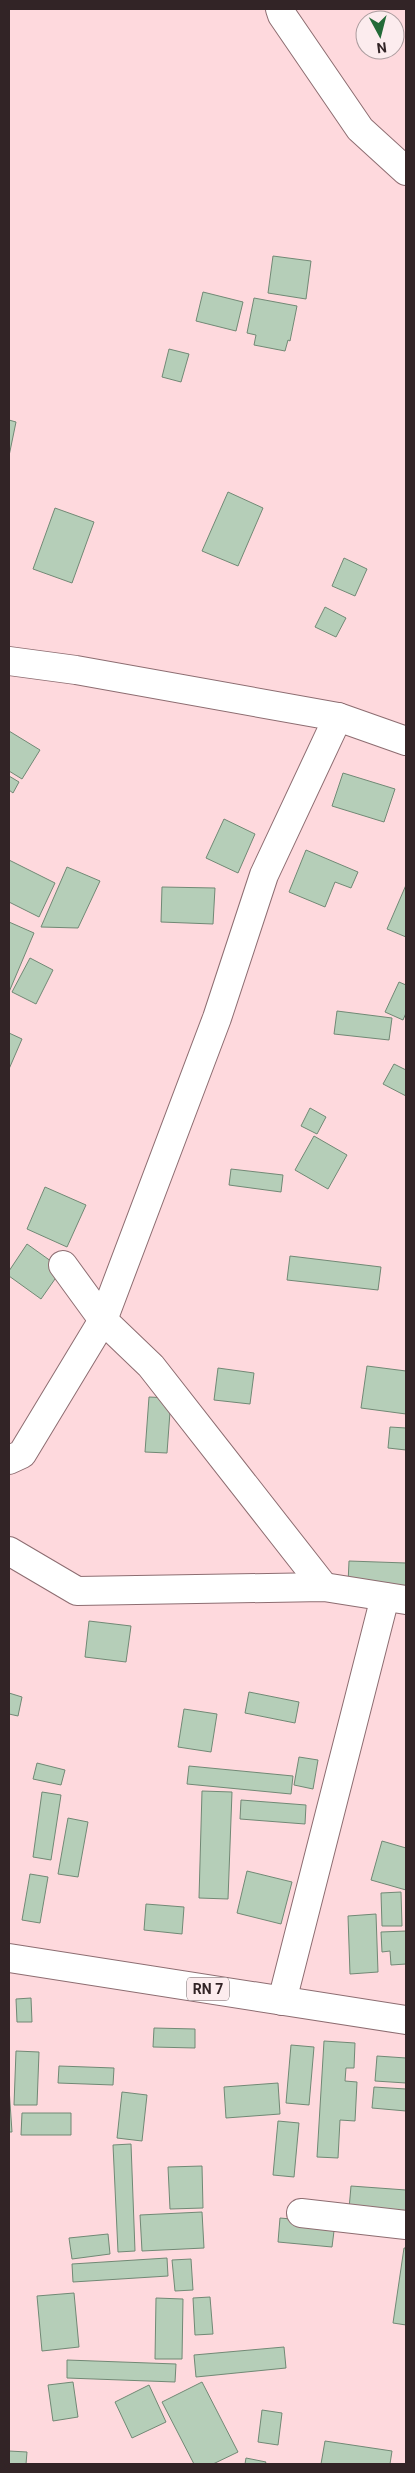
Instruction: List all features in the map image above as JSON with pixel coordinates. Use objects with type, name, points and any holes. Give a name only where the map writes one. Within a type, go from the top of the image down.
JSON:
[{"type":"street","points":[[280,9],[282,15],[360,129],[406,171]]},
{"type":"street","points":[[9,661],[76,670],[338,717],[406,741]]},
{"type":"street","points":[[9,1460],[22,1454],[103,1320],[217,1018],[264,875],[338,717]]},
{"type":"street","points":[[63,1265],[103,1320],[151,1366],[324,1587]]},
{"type":"street","points":[[9,1551],[77,1591],[324,1587],[396,1599],[282,2001]]},
{"type":"street","name":"RN 7","points":[[9,1958],[406,2020]]},
{"type":"street","points":[[301,2213],[406,2225]]},
{"type":"building","points":[[273,256],[311,261],[306,299],[268,293]]},
{"type":"building","points":[[203,292],[243,302],[236,331],[196,321]]},
{"type":"building","points":[[254,298],[297,306],[290,341],[288,340],[285,351],[254,345],[256,335],[247,333]]},
{"type":"building","points":[[169,349],[189,354],[181,382],[162,377]]},
{"type":"building","points":[[9,420],[16,422],[9,456]]},
{"type":"building","points":[[228,492],[263,508],[238,566],[202,551]]},
{"type":"building","points":[[55,508],[94,522],[72,583],[33,569]]},
{"type":"building","points":[[344,558],[367,569],[355,596],[332,586]]},
{"type":"building","points":[[325,607],[346,618],[336,637],[315,627]]},
{"type":"building","points":[[9,731],[40,750],[22,779],[9,771]]},
{"type":"building","points":[[343,773],[395,789],[384,822],[332,806]]},
{"type":"building","points":[[9,776],[19,782],[13,793],[9,790]]},
{"type":"building","points":[[224,819],[255,834],[238,873],[206,858]]},
{"type":"building","points":[[306,850],[358,872],[351,888],[335,882],[325,907],[289,892]]},
{"type":"building","points":[[9,860],[55,883],[39,917],[9,902]]},
{"type":"building","points":[[67,867],[100,881],[78,928],[41,927]]},
{"type":"building","points":[[406,885],[406,937],[387,929]]},
{"type":"building","points":[[162,887],[215,888],[213,924],[161,922]]},
{"type":"building","points":[[9,922],[34,933],[9,992]]},
{"type":"building","points":[[30,958],[53,970],[36,1004],[12,992]]},
{"type":"building","points":[[399,982],[406,985],[406,1013],[403,1020],[385,1012]]},
{"type":"building","points":[[337,1011],[392,1018],[389,1040],[334,1034]]},
{"type":"building","points":[[9,1033],[22,1039],[9,1069]]},
{"type":"building","points":[[394,1064],[406,1070],[406,1096],[383,1084]]},
{"type":"building","points":[[310,1108],[326,1117],[317,1134],[301,1126]]},
{"type":"building","points":[[314,1136],[347,1155],[328,1189],[295,1170]]},
{"type":"building","points":[[231,1169],[283,1175],[281,1192],[229,1185]]},
{"type":"building","points":[[45,1187],[86,1205],[67,1247],[27,1229]]},
{"type":"building","points":[[27,1244],[62,1269],[41,1299],[9,1276],[9,1271]]},
{"type":"building","points":[[290,1256],[381,1267],[378,1290],[287,1280]]},
{"type":"building","points":[[367,1366],[406,1371],[406,1414],[361,1408]]},
{"type":"building","points":[[218,1368],[254,1373],[250,1404],[214,1400]]},
{"type":"building","points":[[149,1397],[171,1398],[167,1453],[145,1452]]},
{"type":"building","points":[[390,1427],[406,1428],[406,1450],[388,1448]]},
{"type":"building","points":[[349,1561],[406,1563],[406,1586],[348,1584]]},
{"type":"building","points":[[89,1621],[131,1626],[126,1662],[85,1657]]},
{"type":"building","points":[[249,1692],[299,1702],[295,1723],[245,1713]]},
{"type":"building","points":[[9,1693],[22,1697],[18,1716],[9,1714]]},
{"type":"building","points":[[184,1709],[217,1714],[211,1752],[178,1747]]},
{"type":"building","points":[[299,1757],[318,1760],[313,1789],[294,1785]]},
{"type":"building","points":[[37,1763],[65,1770],[61,1785],[33,1779]]},
{"type":"building","points":[[189,1766],[293,1776],[291,1794],[187,1784]]},
{"type":"building","points":[[202,1791],[232,1792],[228,1899],[199,1898]]},
{"type":"building","points":[[42,1792],[61,1795],[51,1860],[33,1857]]},
{"type":"building","points":[[241,1800],[306,1805],[305,1824],[240,1819]]},
{"type":"building","points":[[68,1818],[88,1822],[78,1877],[58,1874]]},
{"type":"building","points":[[382,1841],[406,1848],[406,1890],[371,1880]]},
{"type":"building","points":[[247,1871],[292,1882],[281,1924],[237,1913]]},
{"type":"building","points":[[30,1874],[48,1877],[40,1923],[22,1920]]},
{"type":"building","points":[[401,1892],[402,1926],[382,1926],[381,1893]]},
{"type":"building","points":[[146,1904],[184,1907],[182,1934],[144,1930]]},
{"type":"building","points":[[376,1914],[378,1972],[350,1974],[348,1916]]},
{"type":"building","points":[[406,1931],[406,1964],[391,1965],[390,1951],[382,1952],[381,1932]]},
{"type":"building","points":[[31,1998],[32,2022],[17,2022],[16,1999]]},
{"type":"building","points":[[154,2028],[195,2029],[195,2048],[153,2047]]},
{"type":"building","points":[[324,2041],[355,2043],[354,2068],[346,2068],[345,2081],[357,2082],[355,2121],[340,2120],[338,2158],[317,2157]]},
{"type":"building","points":[[291,2045],[314,2047],[309,2105],[286,2103]]},
{"type":"building","points":[[16,2051],[39,2052],[37,2105],[14,2105]]},
{"type":"building","points":[[377,2056],[406,2058],[406,2083],[375,2081]]},
{"type":"building","points":[[59,2066],[114,2068],[113,2085],[58,2083]]},
{"type":"building","points":[[278,2083],[280,2114],[226,2118],[224,2087]]},
{"type":"building","points":[[374,2087],[406,2089],[406,2111],[372,2108]]},
{"type":"building","points":[[9,2088],[12,2132],[9,2132]]},
{"type":"building","points":[[122,2092],[147,2095],[142,2141],[117,2138]]},
{"type":"building","points":[[22,2113],[71,2113],[71,2135],[21,2135]]},
{"type":"building","points":[[278,2121],[299,2123],[294,2177],[273,2175]]},
{"type":"building","points":[[131,2144],[135,2251],[118,2252],[113,2145]]},
{"type":"building","points":[[202,2166],[203,2208],[170,2209],[168,2167]]},
{"type":"building","points":[[351,2186],[406,2190],[406,2213],[349,2209]]},
{"type":"building","points":[[202,2212],[204,2248],[142,2251],[140,2215]]},
{"type":"building","points":[[280,2218],[335,2223],[332,2247],[278,2242]]},
{"type":"building","points":[[108,2234],[110,2254],[72,2259],[69,2238]]},
{"type":"building","points":[[404,2248],[406,2248],[406,2325],[393,2323]]},
{"type":"building","points":[[167,2258],[168,2276],[73,2282],[72,2264]]},
{"type":"building","points":[[191,2259],[193,2290],[175,2291],[172,2260]]},
{"type":"building","points":[[74,2293],[79,2347],[42,2351],[37,2296]]},
{"type":"building","points":[[210,2297],[213,2334],[195,2335],[193,2298]]},
{"type":"building","points":[[156,2298],[183,2299],[182,2359],[155,2359]]},
{"type":"building","points":[[284,2347],[286,2368],[196,2377],[194,2355]]},
{"type":"building","points":[[67,2360],[176,2364],[175,2382],[67,2378]]},
{"type":"building","points":[[73,2382],[78,2417],[53,2421],[48,2385]]},
{"type":"building","points":[[202,2382],[238,2452],[213,2464],[194,2464],[162,2402]]},
{"type":"building","points":[[149,2385],[166,2422],[132,2438],[115,2402]]},
{"type":"building","points":[[262,2410],[282,2413],[278,2445],[258,2442]]},
{"type":"building","points":[[325,2441],[392,2451],[390,2464],[321,2464]]},
{"type":"building","points":[[9,2451],[27,2452],[26,2464],[9,2464]]},
{"type":"building","points":[[246,2458],[266,2462],[265,2464],[245,2464]]}]
